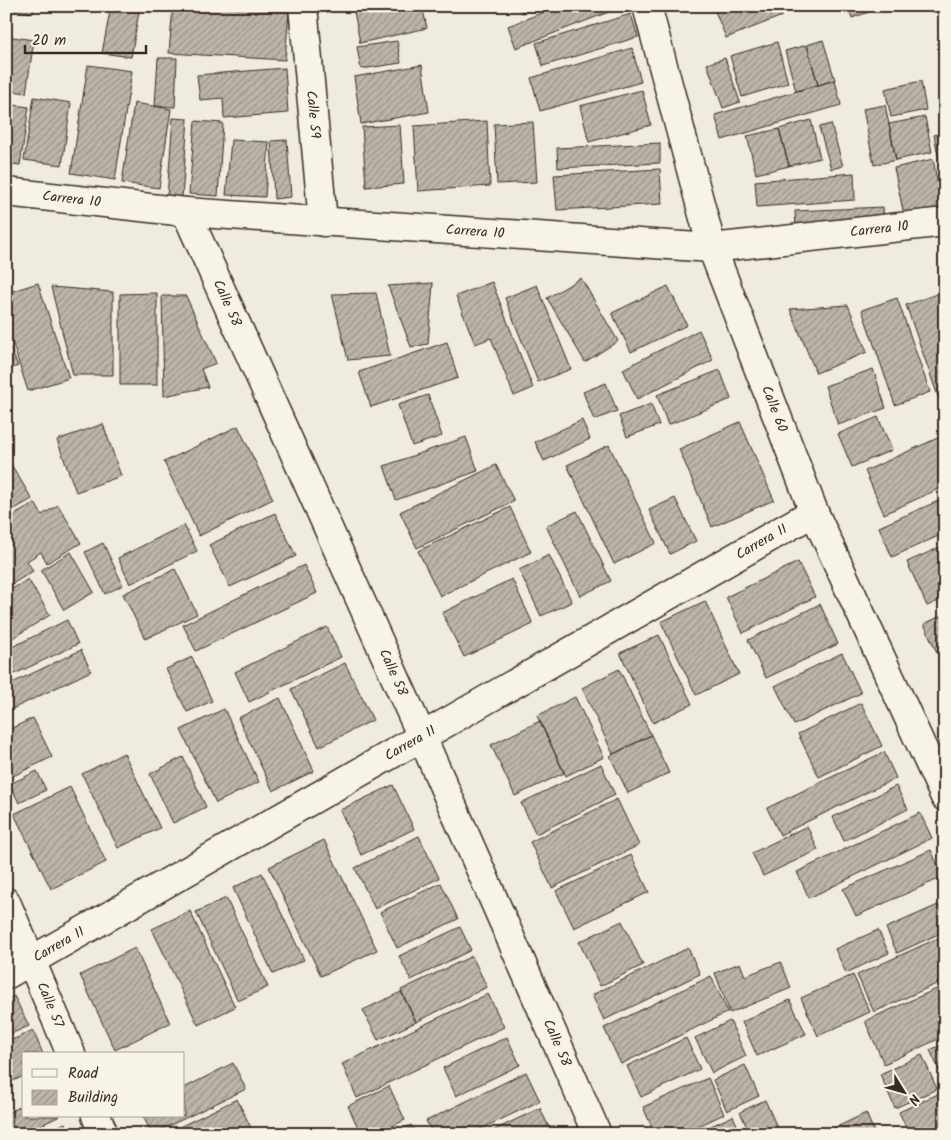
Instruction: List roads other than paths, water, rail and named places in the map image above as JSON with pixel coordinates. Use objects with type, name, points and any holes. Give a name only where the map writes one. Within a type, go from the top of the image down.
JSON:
[{"type":"street","name":"Calle 59","points":[[303,6],[323,222]]},
{"type":"street","name":"Calle 60","points":[[647,6],[712,248],[814,512],[945,797]]},
{"type":"street","name":"Carrera 10","points":[[6,192],[186,212],[712,248],[945,222]]},
{"type":"street","name":"Calle 58","points":[[186,212],[422,737],[597,1134]]},
{"type":"street","name":"Carrera 11","points":[[6,975],[814,512]]},
{"type":"street","name":"Calle 57","points":[[6,902],[70,1052]]},
{"type":"street","points":[[97,1118],[104,1134]]}]
